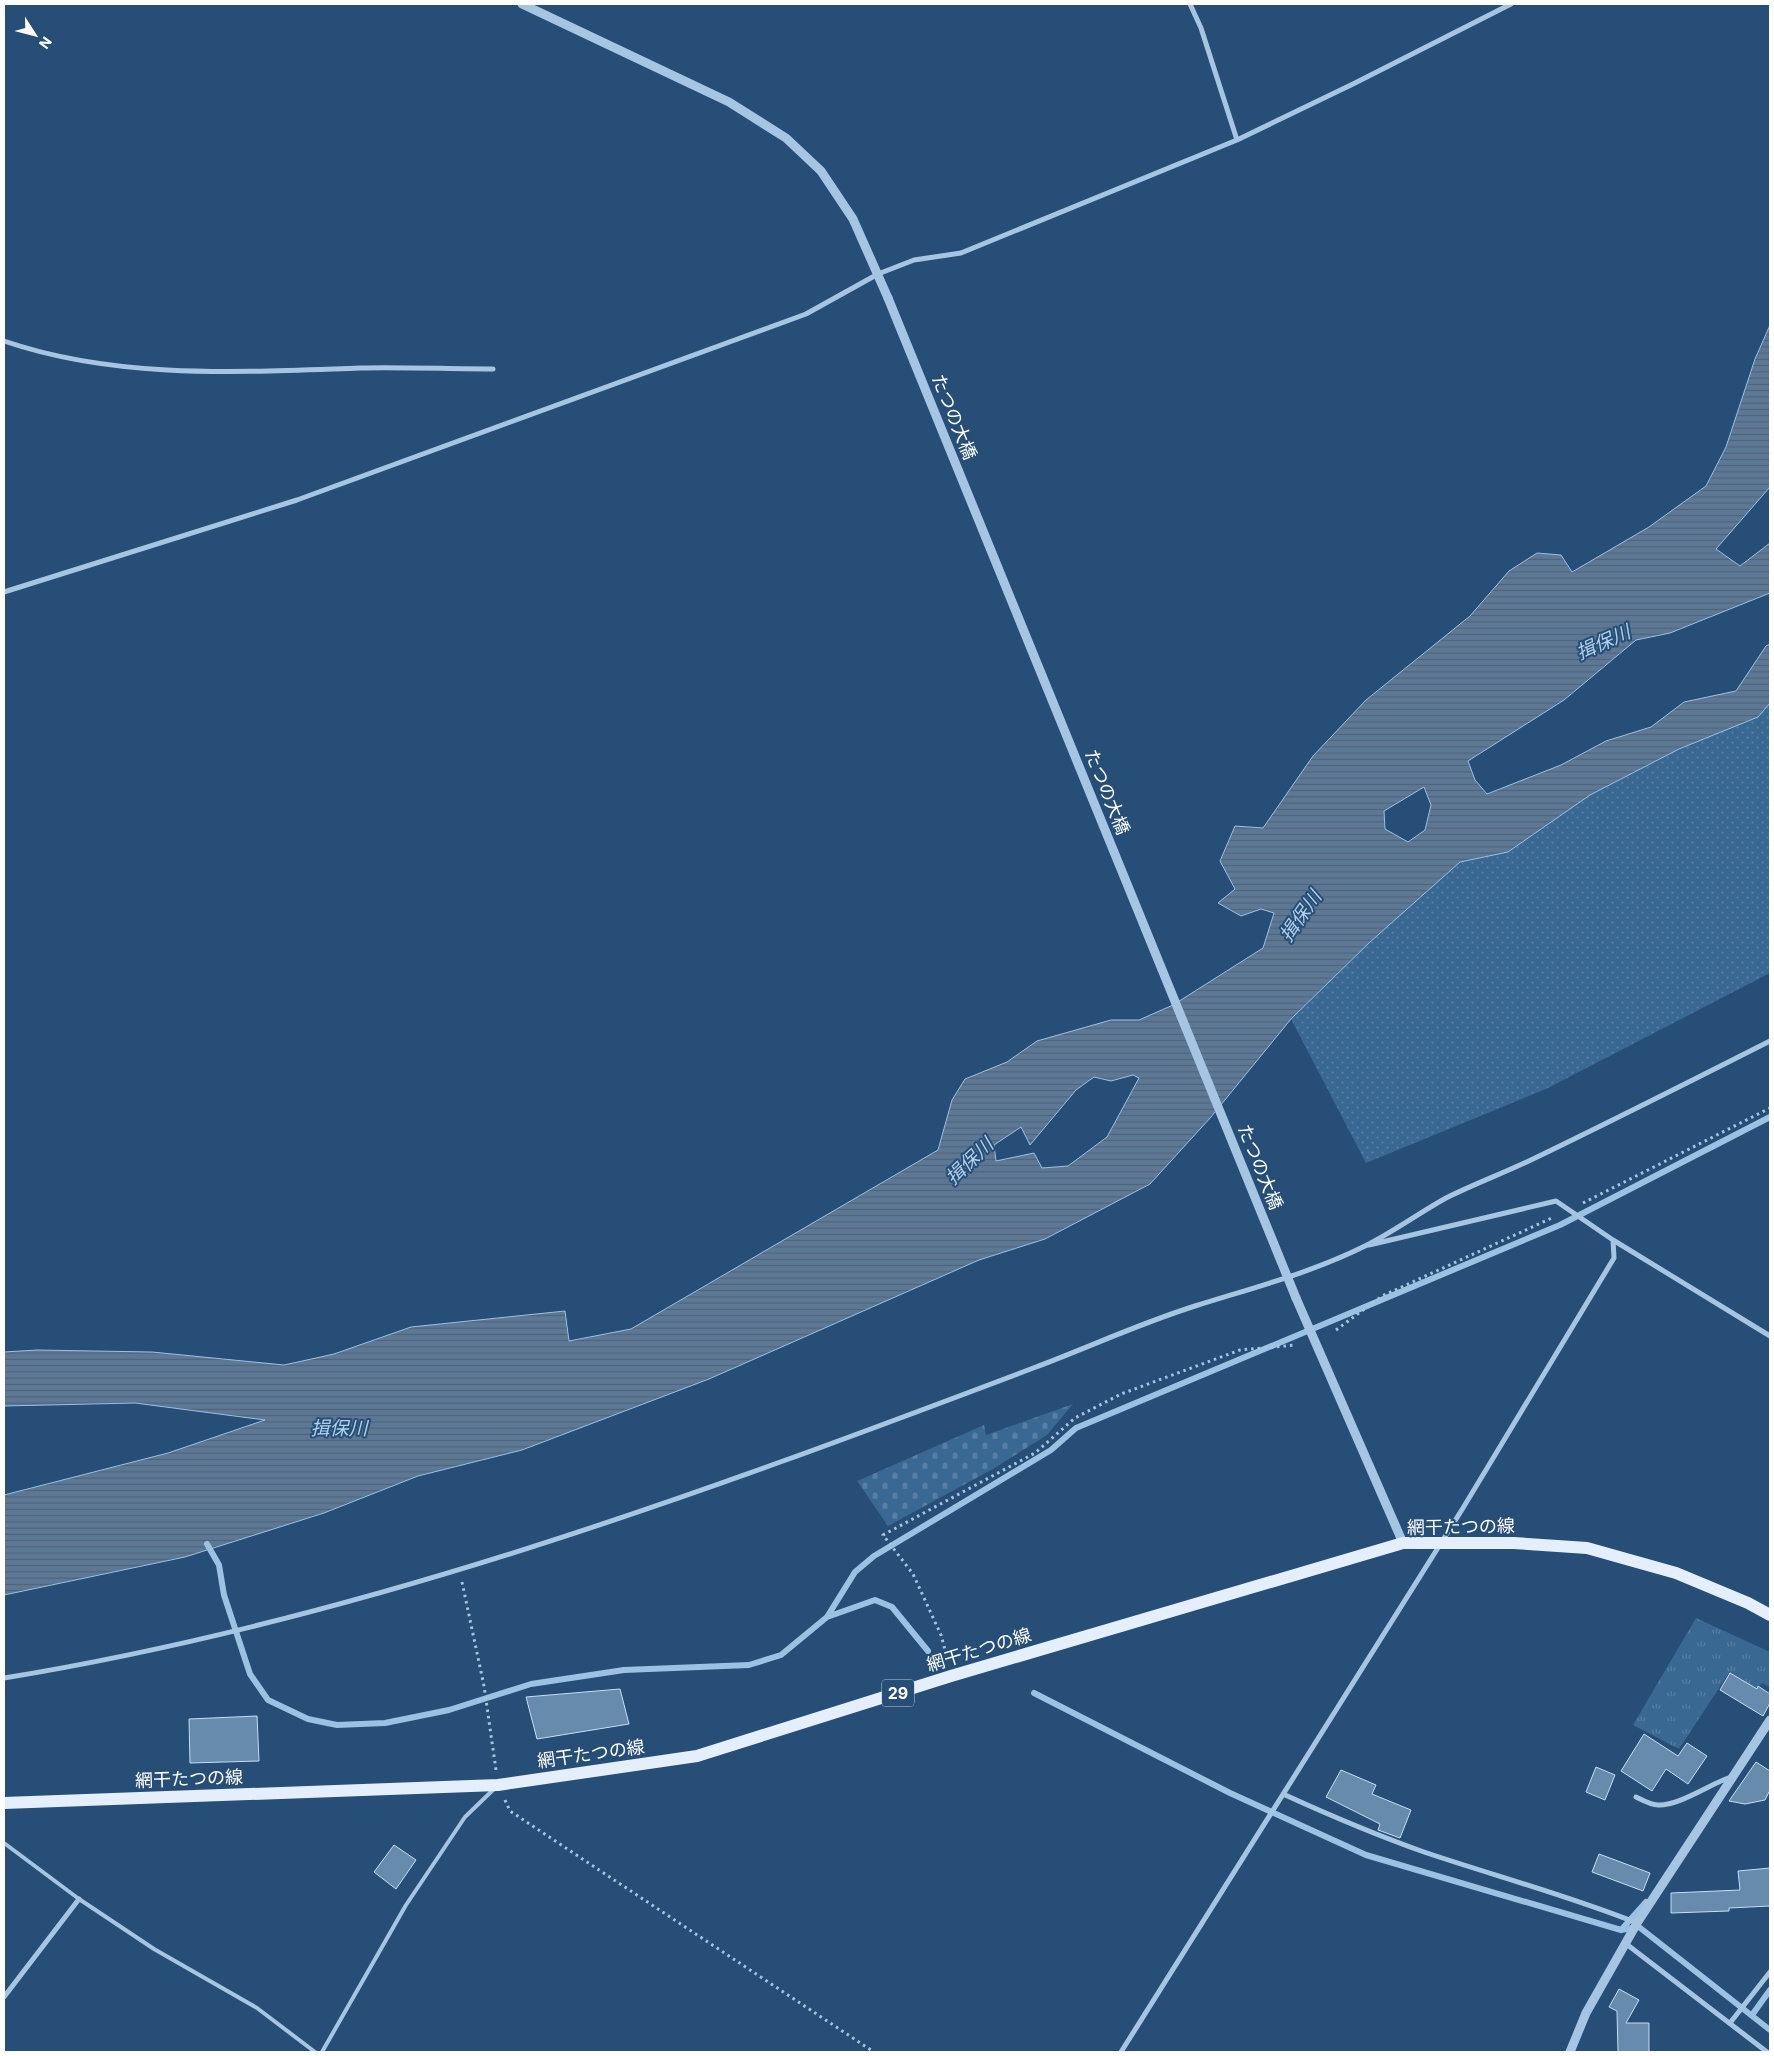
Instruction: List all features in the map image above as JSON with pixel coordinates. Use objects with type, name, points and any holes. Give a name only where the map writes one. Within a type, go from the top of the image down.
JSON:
[{"type":"main road","name":"網干たつの線","points":[[4,1803],[498,1786],[697,1756],[951,1676],[1403,1544],[1514,1542],[1587,1548],[1676,1573],[1748,1603],[1770,1615]]},
{"type":"street","name":"たつの大橋","points":[[522,4],[729,102],[786,138],[821,171],[852,219],[888,298],[1296,1298],[1403,1544]]},
{"type":"street","points":[[1190,4],[1202,28],[1237,140]]},
{"type":"street","points":[[4,592],[297,500],[806,314],[878,274],[914,260],[961,253],[1237,140],[1511,4]]},
{"type":"street","points":[[4,341],[86,361],[158,370],[239,372],[378,368],[493,369]]},
{"type":"street","points":[[1364,1247],[1448,1197],[1532,1160],[1770,1041]]},
{"type":"street","points":[[4,1678],[115,1658],[305,1612],[460,1570],[613,1521],[776,1465],[1189,1308],[1280,1280],[1364,1247],[1556,1201],[1614,1240],[1770,1336]]},
{"type":"street","points":[[1121,2052],[1440,1544],[1614,1258],[1614,1240]]},
{"type":"street","points":[[1570,2052],[1586,2013],[1625,1942],[1770,1720]]},
{"type":"street","points":[[1636,1797],[1658,1805],[1688,1798],[1715,1782],[1734,1776]]},
{"type":"street","points":[[1283,1794],[1349,1824],[1424,1852],[1584,1902],[1637,1923]]},
{"type":"street","points":[[4,1997],[79,1900]]},
{"type":"street","points":[[1625,1942],[1767,2052]]},
{"type":"street","points":[[1730,2023],[1770,1972]]},
{"type":"lane","points":[[322,2052],[406,1905],[465,1817],[498,1786]]},
{"type":"lane","points":[[4,1843],[79,1900],[154,1949],[258,2008],[315,2052]]},
{"type":"path","points":[[951,1676],[941,1635],[913,1574],[883,1536],[1035,1453],[1075,1418],[1121,1394],[1240,1350],[1296,1345]]},
{"type":"path","points":[[460,1570],[484,1686],[498,1786],[510,1811],[874,2052]]},
{"type":"green space","points":[[1770,703],[1770,973],[1546,1089],[1366,1163],[1291,1019],[1370,942],[1460,862],[1508,852],[1590,795],[1679,749],[1758,717]]},
{"type":"green space","points":[[1073,1404],[1047,1435],[993,1469],[888,1526],[857,1481],[984,1425],[986,1435]]},
{"type":"green space","points":[[1696,1618],[1770,1652],[1770,1688],[1763,1683],[1755,1688],[1729,1673],[1679,1749],[1633,1725]]},
{"type":"water","name":"揖保川","points":[[1770,325],[1770,487],[1716,549],[1740,566],[1770,543],[1770,593],[1670,633],[1636,640],[1564,700],[1468,761],[1475,780],[1487,794],[1561,765],[1606,741],[1651,727],[1684,702],[1736,691],[1766,646],[1770,644],[1770,703],[1758,717],[1679,749],[1590,795],[1508,852],[1460,862],[1370,942],[1291,1019],[1211,1117],[1150,1184],[1045,1239],[979,1260],[709,1379],[522,1450],[418,1476],[324,1513],[185,1557],[4,1595],[4,1495],[168,1453],[265,1420],[135,1403],[4,1406],[4,1352],[37,1350],[152,1352],[284,1365],[334,1354],[411,1327],[565,1311],[569,1341],[631,1329],[938,1150],[952,1100],[965,1079],[1007,1062],[1037,1041],[1111,1020],[1139,1020],[1173,1005],[1263,948],[1274,913],[1261,909],[1241,916],[1218,903],[1235,889],[1220,861],[1235,826],[1263,828],[1313,756],[1366,700],[1470,616],[1509,571],[1537,553],[1561,555],[1572,572],[1649,527],[1706,486],[1726,447],[1755,359]],"holes":[[[1424,787],[1431,805],[1425,830],[1408,842],[1385,829],[1384,811]],[[1133,1075],[1139,1078],[1107,1137],[1068,1166],[1042,1168],[1034,1153],[996,1161],[994,1145],[1021,1127],[1030,1145],[1076,1090],[1094,1077],[1111,1081]]]},
{"type":"building","points":[[1730,1673],[1757,1689],[1758,1686],[1770,1694],[1770,1703],[1763,1716],[1720,1690]]},
{"type":"building","points":[[620,1689],[629,1724],[537,1739],[526,1697]]},
{"type":"building","points":[[257,1716],[259,1761],[190,1763],[189,1719]]},
{"type":"building","points":[[1644,1734],[1678,1756],[1687,1743],[1707,1756],[1688,1784],[1666,1769],[1652,1791],[1621,1771]]},
{"type":"building","points":[[1756,1762],[1770,1771],[1770,1790],[1765,1800],[1745,1804],[1729,1801]]},
{"type":"building","points":[[1596,1767],[1615,1775],[1605,1800],[1586,1792]]},
{"type":"building","points":[[1341,1770],[1376,1785],[1372,1794],[1411,1810],[1400,1838],[1378,1830],[1380,1824],[1326,1797]]},
{"type":"building","points":[[394,1845],[416,1860],[396,1889],[374,1872]]},
{"type":"building","points":[[1599,1854],[1650,1873],[1643,1891],[1592,1872]]},
{"type":"building","points":[[1770,1868],[1770,1906],[1729,1908],[1729,1911],[1671,1913],[1671,1893],[1740,1890],[1738,1871]]},
{"type":"building","points":[[1619,1989],[1639,2000],[1626,2023],[1649,2023],[1649,2052],[1618,2052],[1617,2011],[1609,2007]]},
{"type":"waterway","points":[[827,1617],[855,1572],[874,1556],[1051,1450],[1076,1428],[1560,1225],[1770,1117]]},
{"type":"waterway","points":[[207,1544],[219,1565],[224,1595],[250,1674],[268,1700],[308,1719],[337,1725],[385,1723],[449,1710],[531,1684],[624,1670],[749,1665],[781,1655],[827,1617],[875,1600],[892,1607],[928,1651]]},
{"type":"waterway","points":[[1034,1693],[1230,1793],[1366,1855],[1621,1930],[1639,1927],[1770,2030]]},
{"type":"waterway","points":[[1621,1930],[1646,1902]]},
{"type":"waterway","points":[[1752,2015],[1770,1990]]}]
